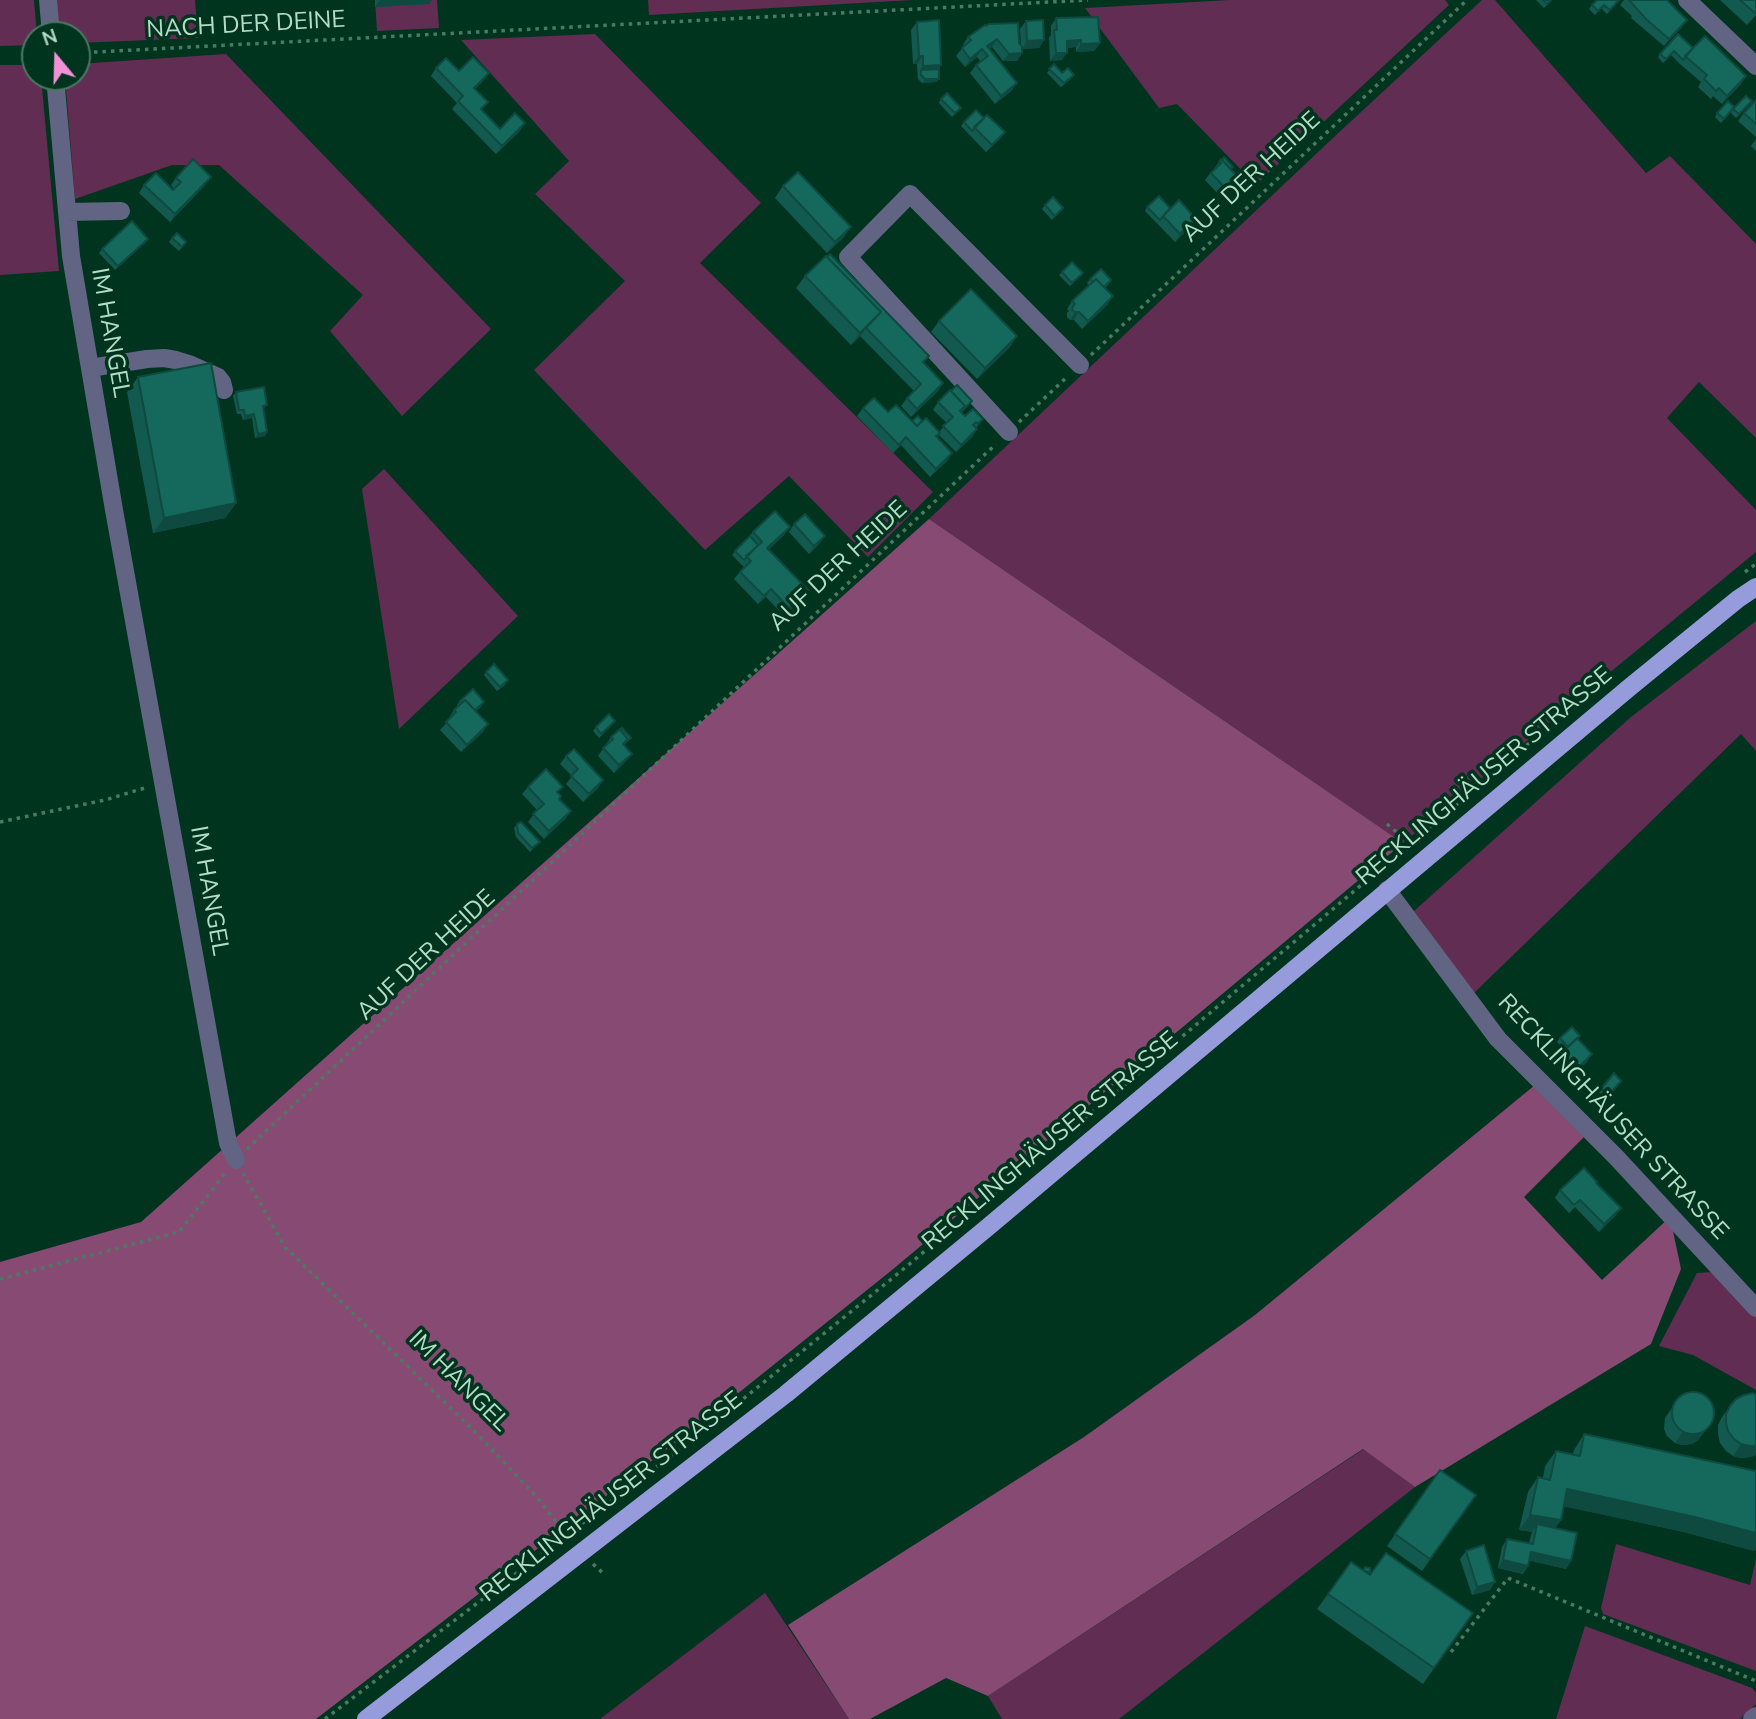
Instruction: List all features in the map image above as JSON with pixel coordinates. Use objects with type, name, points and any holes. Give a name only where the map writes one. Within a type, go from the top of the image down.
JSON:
[{"type":"main road","name":"RECKLINGHÄUSER STRASSE","points":[[366,1719],[797,1385],[1630,687],[1756,587]]},
{"type":"street","points":[[48,0],[50,21]]},
{"type":"street","points":[[1687,0],[1756,66]]},
{"type":"street","name":"IM HANGEL","points":[[56,91],[71,256],[228,1143],[236,1160]]},
{"type":"street","points":[[1009,432],[848,257],[910,194],[1080,365]]},
{"type":"street","points":[[67,212],[121,211]]},
{"type":"street","points":[[90,368],[164,358],[189,364],[218,377],[224,390]]},
{"type":"street","name":"RECKLINGHÄUSER STRASSE","points":[[1387,890],[1498,1040],[1626,1167],[1756,1308]]},
{"type":"path","name":"NACH DER DEINE","points":[[91,52],[1088,0]]},
{"type":"path","name":"AUF DER HEIDE","points":[[0,1279],[179,1232],[236,1160],[1467,0]]},
{"type":"path","points":[[1736,580],[1756,564]]},
{"type":"path","points":[[325,1719],[706,1429],[1152,1062],[1534,738],[1608,681]]},
{"type":"path","points":[[0,822],[105,800],[163,783]]},
{"type":"path","points":[[1387,824],[1426,858]]},
{"type":"path","name":"IM HANGEL","points":[[236,1160],[285,1247],[483,1441],[536,1496],[580,1553],[605,1575]]},
{"type":"path","points":[[1451,1652],[1508,1578],[1756,1681]]},
{"type":"shaded area","points":[[0,0],[34,0],[36,21],[21,21],[21,45],[0,46]]},
{"type":"shaded area","points":[[56,0],[195,0],[198,38],[91,42],[91,21],[58,21]]},
{"type":"shaded area","points":[[375,0],[437,0],[439,28],[377,31]]},
{"type":"shaded area","points":[[648,0],[913,0],[649,15]]},
{"type":"shaded area","points":[[1230,0],[1445,0],[1449,5],[1256,185],[1177,104],[1159,108],[1085,8]]},
{"type":"shaded area","points":[[1482,0],[1495,0],[1646,173],[1670,156],[1756,244],[1756,438],[1699,382],[1667,418],[1756,510],[1756,552],[1403,843],[929,519]]},
{"type":"shaded area","points":[[595,34],[761,203],[700,263],[933,492],[868,557],[789,476],[705,550],[534,370],[625,281],[535,194],[569,161],[461,40]]},
{"type":"shaded area","points":[[226,54],[491,329],[402,416],[330,331],[363,295],[219,165],[172,165],[75,199],[66,91],[91,91],[91,63]]},
{"type":"shaded area","points":[[0,65],[21,65],[21,91],[42,91],[59,271],[0,275]]},
{"type":"shaded area","points":[[384,469],[518,616],[399,729],[362,489]]},
{"type":"shaded area","points":[[929,519],[1403,843],[892,1270],[701,1423],[316,1719],[0,1719],[0,1262],[141,1222]]},
{"type":"shaded area","points":[[1756,621],[1756,751],[1741,734],[1474,993],[1414,911],[1631,717]]},
{"type":"shaded area","points":[[1535,1085],[1586,1135],[1524,1197],[1602,1280],[1670,1217],[1681,1269],[1651,1344],[1415,1487],[1363,1449],[988,1696],[946,1678],[870,1719],[849,1719],[788,1625],[1084,1437],[1255,1315]]},
{"type":"shaded area","points":[[1712,1272],[1756,1317],[1756,1390],[1693,1355],[1659,1346],[1697,1273]]},
{"type":"shaded area","points":[[1364,1449],[1415,1487],[1119,1719],[1002,1719],[988,1696]]},
{"type":"shaded area","points":[[1616,1544],[1750,1585],[1756,1559],[1756,1671],[1603,1614],[1601,1608]]},
{"type":"shaded area","points":[[765,1593],[849,1719],[600,1719]]},
{"type":"shaded area","points":[[1585,1626],[1752,1688],[1756,1693],[1756,1704],[1740,1719],[1556,1719]]},
{"type":"building","points":[[1597,0],[1619,0],[1610,10],[1604,5],[1598,11],[1592,5]]},
{"type":"building","points":[[1629,0],[1667,0],[1687,20],[1669,39]]},
{"type":"building","points":[[1740,0],[1756,0],[1756,13],[1755,13]]},
{"type":"building","points":[[1098,17],[1100,43],[1081,44],[1081,40],[1067,41],[1067,53],[1056,53],[1056,18]]},
{"type":"building","points":[[939,20],[941,65],[923,66],[923,56],[919,56],[917,22]]},
{"type":"building","points":[[1043,20],[1044,40],[1027,41],[1026,21]]},
{"type":"building","points":[[1018,23],[1022,53],[1009,54],[997,39],[987,46],[1017,83],[1001,96],[976,65],[988,56],[982,49],[970,59],[962,48],[971,40],[968,37],[985,25]]},
{"type":"building","points":[[1678,34],[1693,48],[1683,60],[1674,51],[1666,59],[1660,54]]},
{"type":"building","points":[[1705,36],[1746,76],[1727,96],[1719,88],[1716,91],[1704,79],[1707,75],[1685,56]]},
{"type":"building","points":[[473,57],[489,73],[474,88],[488,102],[481,109],[500,129],[515,113],[525,123],[502,146],[458,101],[463,96],[436,68],[446,58],[459,71]]},
{"type":"building","points":[[1054,64],[1062,73],[1068,68],[1074,75],[1064,83],[1049,69]]},
{"type":"building","points":[[939,69],[939,79],[925,79],[921,75],[921,70]]},
{"type":"building","points":[[947,93],[961,108],[955,113],[941,99]]},
{"type":"building","points":[[1746,96],[1752,101],[1739,114],[1733,109]]},
{"type":"building","points":[[1756,100],[1756,124],[1744,113]]},
{"type":"building","points":[[1728,101],[1734,107],[1724,119],[1717,113]]},
{"type":"building","points":[[976,110],[984,118],[972,131],[964,122]]},
{"type":"building","points":[[987,115],[1005,132],[992,145],[974,127]]},
{"type":"building","points":[[1224,157],[1233,167],[1231,169],[1222,160]]},
{"type":"building","points":[[193,159],[211,177],[175,214],[144,185],[156,173],[173,190],[181,182],[176,178]]},
{"type":"building","points":[[1221,159],[1239,178],[1227,190],[1211,173],[1221,163]]},
{"type":"building","points":[[798,172],[851,227],[835,242],[783,186]]},
{"type":"building","points":[[1159,196],[1170,208],[1160,220],[1147,207]]},
{"type":"building","points":[[1053,197],[1063,208],[1055,216],[1045,205]]},
{"type":"building","points":[[1179,200],[1196,219],[1180,234],[1163,216]]},
{"type":"building","points":[[132,221],[148,239],[118,266],[102,249]]},
{"type":"building","points":[[177,233],[186,242],[182,247],[172,238]]},
{"type":"building","points":[[830,254],[929,356],[923,362],[943,383],[917,409],[907,398],[921,384],[866,328],[881,312],[827,257]]},
{"type":"building","points":[[826,256],[881,312],[860,333],[805,276]]},
{"type":"building","points":[[1072,262],[1083,273],[1072,283],[1062,272]]},
{"type":"building","points":[[1101,269],[1111,280],[1104,287],[1096,279],[1093,282],[1090,279]]},
{"type":"building","points":[[1096,279],[1113,296],[1088,321],[1079,312],[1072,310],[1075,304],[1072,301]]},
{"type":"building","points":[[971,289],[1017,336],[985,368],[939,321]]},
{"type":"building","points":[[211,363],[236,503],[164,518],[138,377]]},
{"type":"building","points":[[957,385],[972,401],[963,410],[965,406],[951,391]]},
{"type":"building","points":[[264,387],[267,405],[263,406],[267,432],[258,434],[254,414],[245,416],[244,410],[239,410],[236,392]]},
{"type":"building","points":[[950,390],[965,406],[960,411],[965,416],[973,409],[983,419],[973,425],[977,429],[961,445],[943,426],[953,417],[938,402]]},
{"type":"building","points":[[874,398],[888,412],[896,405],[917,426],[926,418],[940,433],[936,436],[952,453],[936,469],[906,437],[899,445],[863,408]]},
{"type":"building","points":[[918,416],[922,421],[917,426],[912,421]]},
{"type":"building","points":[[775,511],[790,527],[767,548],[808,590],[789,608],[771,589],[764,596],[740,572],[751,561],[746,556],[762,542],[753,532]]},
{"type":"building","points":[[805,514],[825,536],[814,546],[794,524]]},
{"type":"building","points":[[750,536],[758,545],[744,560],[735,551]]},
{"type":"building","points":[[494,664],[508,680],[500,687],[486,672]]},
{"type":"building","points":[[473,689],[484,702],[475,710],[465,700],[462,703],[460,701]]},
{"type":"building","points":[[465,700],[488,724],[467,745],[446,722]]},
{"type":"building","points":[[609,714],[615,721],[601,734],[596,727]]},
{"type":"building","points":[[622,728],[631,738],[626,742],[628,739],[620,730]]},
{"type":"building","points":[[620,729],[628,739],[623,744],[632,754],[619,765],[603,748]]},
{"type":"building","points":[[574,749],[603,780],[589,794],[571,776],[578,769],[566,756]]},
{"type":"building","points":[[546,769],[563,787],[557,792],[561,796],[559,799],[571,811],[549,831],[533,814],[544,804],[528,787]]},
{"type":"building","points":[[521,822],[540,842],[532,848],[518,833],[517,824]]},
{"type":"building","points":[[1572,1027],[1580,1036],[1568,1047],[1560,1038]]},
{"type":"building","points":[[1577,1038],[1592,1054],[1577,1069],[1561,1053]]},
{"type":"building","points":[[1614,1073],[1621,1081],[1609,1095],[1601,1089]]},
{"type":"building","points":[[1584,1168],[1621,1208],[1604,1224],[1580,1200],[1574,1205],[1560,1190]]},
{"type":"building","points":[[1693,1392],[1708,1398],[1714,1413],[1708,1428],[1693,1434],[1678,1428],[1672,1413],[1678,1398]]},
{"type":"building","points":[[1756,1394],[1756,1446],[1750,1446],[1741,1444],[1728,1431],[1726,1414],[1736,1399]]},
{"type":"building","points":[[1584,1434],[1756,1471],[1756,1533],[1567,1489],[1561,1520],[1530,1515],[1538,1477],[1550,1480],[1556,1451],[1580,1456]]},
{"type":"building","points":[[1440,1470],[1476,1495],[1430,1559],[1395,1534]]},
{"type":"building","points":[[1537,1524],[1577,1533],[1571,1561],[1531,1552],[1528,1566],[1503,1560],[1507,1539],[1533,1544]]},
{"type":"building","points":[[1484,1545],[1495,1582],[1477,1587],[1466,1551]]},
{"type":"building","points":[[1386,1553],[1473,1613],[1434,1668],[1328,1594],[1351,1562],[1370,1575]]}]
